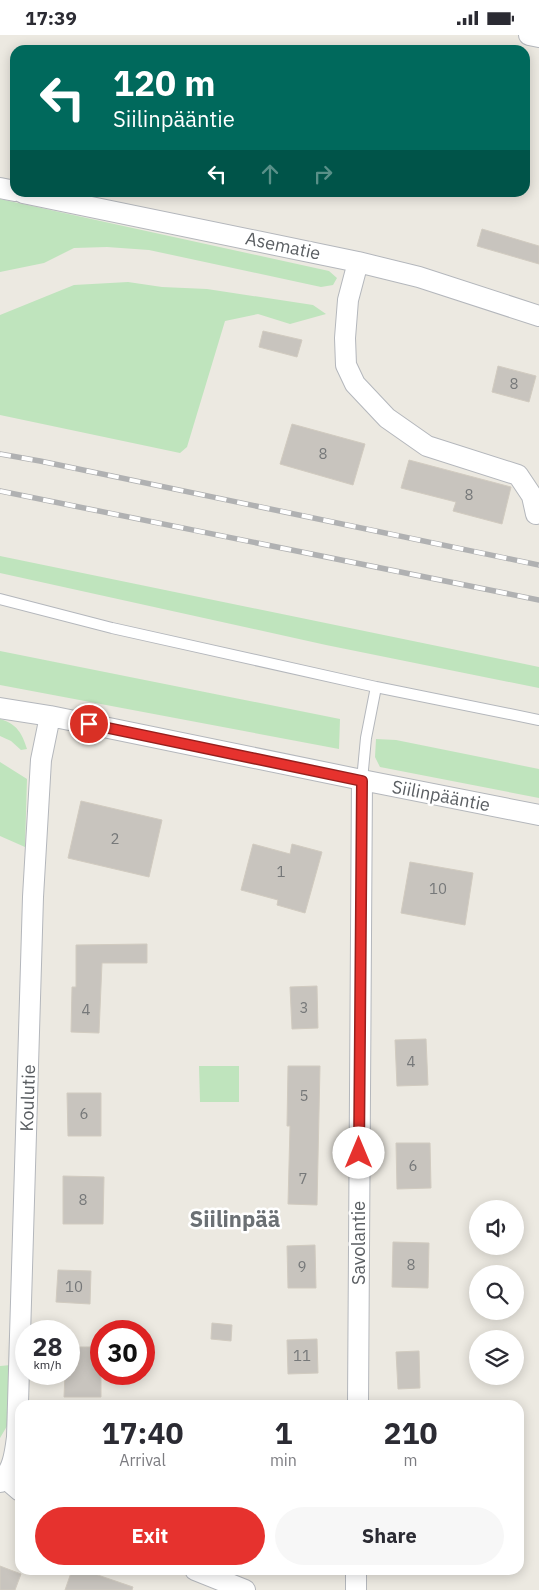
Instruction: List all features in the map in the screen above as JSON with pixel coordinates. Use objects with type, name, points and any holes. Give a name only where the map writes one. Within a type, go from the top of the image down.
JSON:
[{"type":"street","points":[[529,35],[539,37]]},
{"type":"street","name":"Asematie","points":[[42,197],[358,262],[419,277],[539,316]]},
{"type":"street","points":[[358,262],[348,300],[346,338],[346,365],[355,384],[387,418],[427,446],[518,475],[532,496],[536,514]]},
{"type":"street","name":"Siilinpääntie","points":[[0,708],[50,716],[362,781],[539,815]]},
{"type":"street","name":"Koulutie","points":[[18,1400],[33,897],[41,760],[50,716]]},
{"type":"street","name":"Savolantie","points":[[358,1400],[362,781]]},
{"type":"street","name":"Koulutie","points":[[8,1483],[15,1449]]},
{"type":"street","points":[[208,1575],[246,1590]]},
{"type":"street","points":[[356,1575],[356,1590]]},
{"type":"lane","points":[[0,599],[112,628],[376,687],[539,719]]},
{"type":"lane","points":[[362,781],[366,738],[376,687]]},
{"type":"green space","points":[[0,199],[329,271],[337,278],[333,285],[321,287],[149,250],[107,247],[74,248],[44,263],[0,272]]},
{"type":"green space","points":[[128,282],[162,287],[207,289],[313,305],[326,314],[290,324],[258,314],[225,321],[187,447],[180,453],[0,415],[0,315],[74,285]]},
{"type":"green space","points":[[0,556],[539,667],[539,688],[326,645],[0,573]]},
{"type":"green space","points":[[0,651],[340,719],[339,749],[0,685]]},
{"type":"green space","points":[[0,719],[15,726],[23,738],[27,749],[21,750],[11,741],[0,736]]},
{"type":"green space","points":[[376,739],[396,740],[539,769],[539,798],[380,767],[375,757]]},
{"type":"green space","points":[[0,762],[27,779],[25,847],[0,836]]},
{"type":"green space","points":[[199,1066],[239,1066],[239,1102],[200,1102]]},
{"type":"green space","points":[[11,1365],[10,1421],[0,1438],[0,1366]]},
{"type":"building","points":[[482,229],[539,246],[539,264],[477,246]]},
{"type":"building","points":[[263,331],[302,340],[297,357],[259,347]]},
{"type":"building","points":[[498,366],[536,376],[529,402],[492,392]]},
{"type":"building","points":[[292,424],[365,444],[353,485],[280,464]]},
{"type":"building","points":[[409,460],[511,487],[502,524],[453,511],[456,502],[401,488]]},
{"type":"building","points":[[81,801],[162,820],[149,877],[68,858]]},
{"type":"building","points":[[253,844],[290,854],[292,844],[322,852],[305,913],[277,905],[278,900],[241,890]]},
{"type":"building","points":[[410,862],[473,873],[465,925],[401,913]]},
{"type":"building","points":[[147,944],[147,963],[102,963],[99,1033],[71,1032],[72,987],[76,987],[76,945]]},
{"type":"building","points":[[317,986],[318,1028],[292,1029],[290,987]]},
{"type":"building","points":[[426,1039],[428,1085],[397,1086],[395,1040]]},
{"type":"building","points":[[288,1066],[320,1066],[317,1205],[288,1204],[290,1126],[287,1126]]},
{"type":"building","points":[[67,1093],[101,1093],[101,1136],[68,1136]]},
{"type":"building","points":[[396,1143],[430,1143],[431,1188],[397,1189]]},
{"type":"building","points":[[63,1176],[104,1177],[103,1224],[63,1224]]},
{"type":"building","points":[[393,1242],[429,1243],[428,1288],[392,1287]]},
{"type":"building","points":[[315,1245],[316,1288],[288,1288],[287,1246]]},
{"type":"building","points":[[58,1270],[91,1271],[90,1304],[56,1302]]},
{"type":"building","points":[[212,1323],[232,1325],[231,1341],[211,1339]]},
{"type":"building","points":[[317,1339],[318,1373],[288,1374],[287,1340]]},
{"type":"building","points":[[80,1347],[90,1347],[90,1385],[101,1385],[101,1397],[64,1397],[65,1385],[80,1385]]},
{"type":"building","points":[[419,1351],[420,1388],[398,1389],[396,1352]]},
{"type":"building","points":[[0,1566],[15,1572],[15,1575],[21,1575],[15,1590],[0,1590]]},
{"type":"building","points":[[70,1575],[98,1575],[133,1587],[132,1590],[65,1590]]},
{"type":"railway","points":[[0,454],[539,565]]},
{"type":"railway","points":[[0,491],[539,600]]},
{"type":"district","name":"Siilinpää","points":[[235,1219]]},
{"type":"route","points":[[89,724],[362,781],[359,1153]]}]
